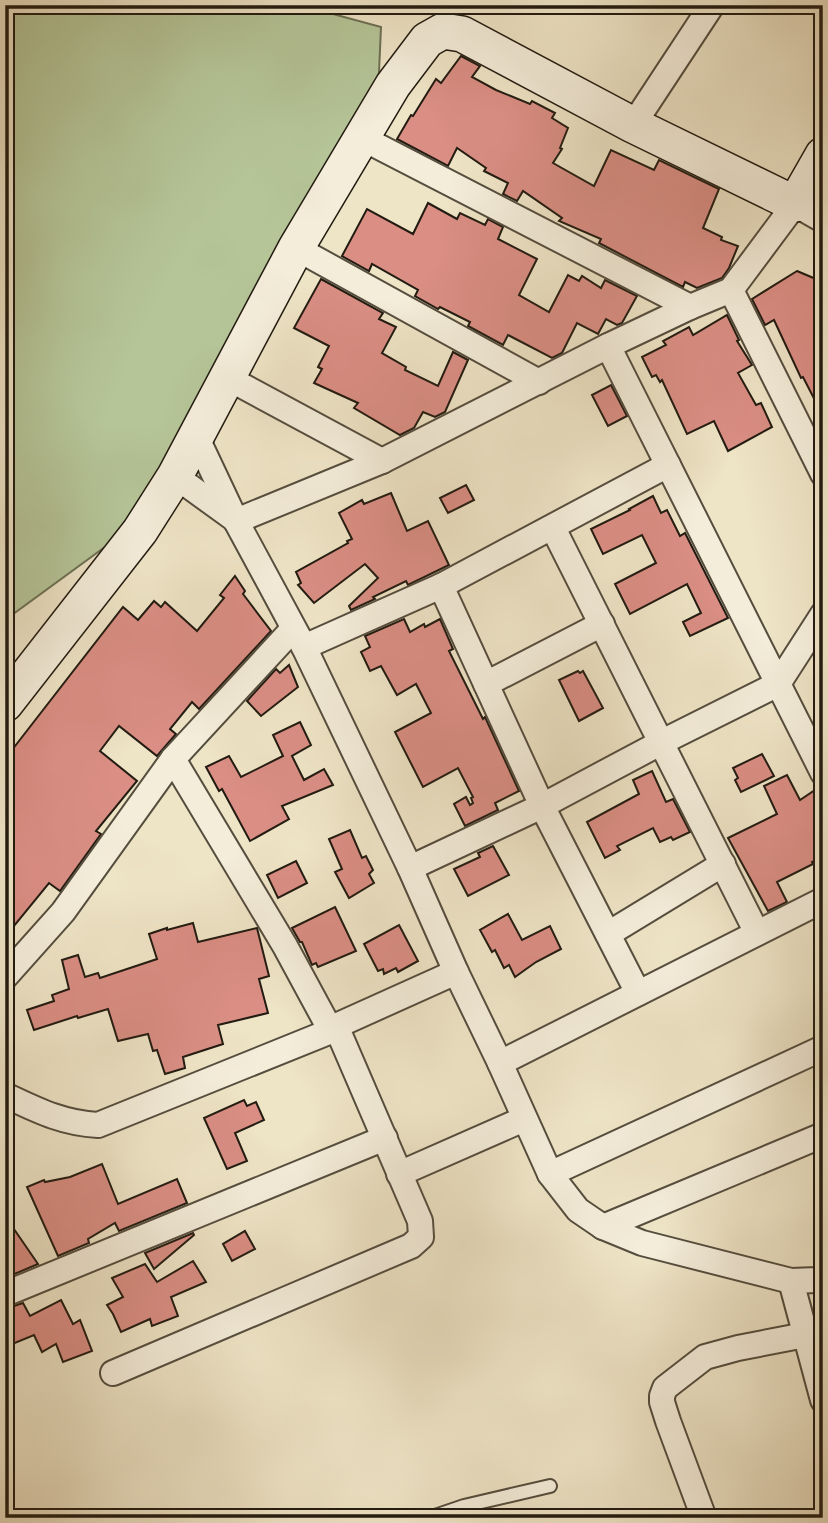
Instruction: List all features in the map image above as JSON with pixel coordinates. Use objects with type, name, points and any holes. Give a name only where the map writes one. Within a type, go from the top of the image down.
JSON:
[{"type":"street","points":[[633,125],[712,5]]},
{"type":"street","points":[[5,704],[140,531],[175,476],[296,248],[393,85],[426,40],[443,31],[462,34],[633,125],[809,212]]},
{"type":"street","points":[[362,138],[690,307]]},
{"type":"street","points":[[236,521],[382,461],[608,346],[731,290],[809,212],[823,155]]},
{"type":"street","points":[[296,248],[539,382]]},
{"type":"street","points":[[731,290],[823,474]]},
{"type":"street","points":[[608,346],[778,684],[821,763]]},
{"type":"street","points":[[226,377],[382,461]]},
{"type":"street","points":[[196,436],[410,868],[551,1174],[578,1210],[603,1227],[642,1243],[791,1281],[823,1278]]},
{"type":"street","points":[[5,977],[63,912],[173,760],[298,638],[441,586],[668,465]]},
{"type":"street","points":[[175,476],[236,521]]},
{"type":"street","points":[[553,527],[757,933]]},
{"type":"street","points":[[441,586],[542,806],[638,993]]},
{"type":"street","points":[[410,868],[542,806],[778,684],[823,614]]},
{"type":"street","points":[[486,684],[602,624]]},
{"type":"street","points":[[113,1373],[411,1246],[421,1237],[420,1221],[334,1029],[173,760]]},
{"type":"street","points":[[608,934],[723,864]]},
{"type":"street","points":[[500,1063],[823,900]]},
{"type":"street","points":[[5,1095],[59,1119],[98,1125],[334,1029],[456,972]]},
{"type":"street","points":[[551,1174],[823,1048]]},
{"type":"street","points":[[399,1174],[524,1119]]},
{"type":"street","points":[[603,1227],[823,1135]]},
{"type":"street","points":[[5,1294],[385,1138]]},
{"type":"street","points":[[791,1281],[823,1400]]},
{"type":"street","points":[[704,1518],[662,1402],[665,1388],[705,1357],[806,1335]]},
{"type":"lane","points":[[429,1518],[464,1506],[550,1486]]},
{"type":"green space","points":[[5,5],[300,5],[381,27],[376,140],[161,506],[5,620]]},
{"type":"building","points":[[461,56],[480,66],[472,77],[496,90],[530,104],[532,101],[555,113],[552,118],[568,128],[560,148],[562,149],[553,163],[594,186],[611,150],[654,170],[659,160],[719,189],[703,228],[722,237],[721,240],[738,246],[722,278],[697,288],[685,282],[683,287],[599,243],[601,239],[559,221],[562,218],[523,191],[517,201],[503,194],[508,183],[484,171],[486,168],[457,148],[448,166],[397,139],[436,79],[441,83]]},
{"type":"building","points":[[428,203],[457,219],[460,213],[485,225],[488,219],[503,227],[498,239],[537,259],[519,295],[549,312],[568,275],[579,281],[582,276],[601,288],[605,280],[637,296],[622,323],[617,325],[606,319],[598,334],[577,323],[562,353],[552,358],[508,335],[503,345],[468,326],[470,322],[415,296],[418,290],[372,264],[369,271],[342,256],[367,209],[413,234]]},
{"type":"building","points":[[797,271],[823,282],[823,416],[803,377],[801,378],[774,320],[765,325],[752,299]]},
{"type":"building","points":[[321,279],[383,313],[379,319],[396,327],[382,353],[406,367],[405,370],[438,386],[453,352],[468,360],[445,412],[435,417],[423,412],[414,428],[400,435],[354,408],[358,403],[314,383],[322,369],[318,367],[329,346],[294,328]]},
{"type":"building","points":[[727,315],[739,340],[737,341],[752,365],[738,373],[756,405],[761,403],[772,427],[728,451],[714,421],[687,434],[662,380],[660,382],[656,375],[652,377],[642,357],[666,345],[663,341],[689,327],[693,335]]},
{"type":"building","points":[[611,385],[627,416],[608,426],[592,395]]},
{"type":"building","points":[[466,485],[474,500],[448,513],[440,498]]},
{"type":"building","points":[[391,493],[407,531],[428,521],[449,565],[408,585],[406,581],[351,610],[349,606],[378,578],[365,564],[314,603],[298,585],[301,583],[296,572],[352,539],[339,513],[362,500],[364,504]]},
{"type":"building","points":[[653,496],[661,513],[667,510],[680,536],[685,533],[728,618],[690,636],[683,622],[701,613],[687,584],[630,614],[615,584],[656,563],[642,535],[603,554],[591,529]]},
{"type":"building","points":[[235,576],[245,591],[243,594],[271,631],[199,709],[192,702],[170,729],[176,734],[157,756],[119,726],[100,751],[137,781],[96,831],[101,834],[60,891],[49,883],[5,937],[5,759],[123,607],[138,620],[154,601],[161,607],[165,602],[197,631],[224,598],[220,595]]},
{"type":"building","points":[[404,619],[410,632],[440,619],[453,649],[449,651],[483,719],[485,717],[519,791],[495,803],[498,810],[465,826],[454,804],[466,797],[470,805],[473,803],[473,797],[458,768],[423,787],[395,732],[431,713],[416,684],[397,695],[381,666],[370,671],[361,652],[370,647],[365,636]]},
{"type":"building","points":[[289,665],[298,687],[261,716],[247,701],[276,669],[280,673]]},
{"type":"building","points":[[583,671],[603,708],[579,721],[559,680]]},
{"type":"building","points":[[300,722],[311,745],[292,756],[304,780],[324,769],[333,785],[282,806],[289,819],[250,841],[222,789],[219,791],[206,767],[229,756],[241,777],[283,756],[273,735]]},
{"type":"building","points":[[762,754],[774,776],[741,792],[733,768]]},
{"type":"building","points":[[652,771],[666,802],[673,799],[690,832],[673,840],[671,837],[660,842],[653,828],[617,846],[620,850],[605,858],[587,822],[639,794],[633,780]]},
{"type":"building","points":[[787,775],[800,800],[815,790],[823,805],[823,857],[777,882],[787,902],[768,911],[728,838],[777,814],[764,786]]},
{"type":"building","points":[[350,830],[362,858],[366,856],[373,870],[369,874],[374,883],[349,898],[335,872],[342,869],[329,839]]},
{"type":"building","points":[[493,846],[509,875],[468,896],[454,869],[480,857],[478,853]]},
{"type":"building","points":[[296,861],[307,883],[278,898],[267,875]]},
{"type":"building","points":[[335,907],[356,951],[318,967],[316,963],[312,965],[302,942],[292,928]]},
{"type":"building","points":[[508,914],[522,940],[550,926],[561,949],[515,977],[509,965],[504,968],[495,950],[492,952],[480,930]]},
{"type":"building","points":[[193,923],[198,942],[257,928],[269,976],[259,979],[268,1013],[218,1025],[223,1044],[183,1057],[185,1068],[165,1074],[148,1034],[118,1041],[108,1009],[34,1030],[27,1010],[54,1001],[52,995],[69,989],[62,960],[78,955],[85,977],[98,973],[100,978],[157,959],[149,934]]},
{"type":"building","points":[[399,925],[418,961],[398,972],[396,968],[384,974],[383,969],[378,971],[364,944]]},
{"type":"building","points":[[244,1100],[247,1106],[256,1102],[264,1120],[235,1133],[247,1161],[227,1169],[204,1118]]},
{"type":"building","points":[[102,1164],[118,1204],[177,1179],[187,1203],[119,1231],[115,1223],[88,1239],[89,1243],[58,1256],[27,1187],[44,1180],[45,1182],[70,1177]]},
{"type":"building","points":[[5,1216],[38,1264],[5,1278]]},
{"type":"building","points":[[245,1231],[255,1249],[232,1261],[223,1244]]},
{"type":"building","points":[[193,1233],[194,1235],[154,1269],[145,1253]]},
{"type":"building","points":[[193,1261],[206,1282],[171,1297],[178,1316],[152,1326],[150,1319],[121,1332],[107,1305],[123,1297],[112,1278],[145,1264],[157,1282]]},
{"type":"building","points":[[61,1300],[73,1324],[80,1320],[92,1351],[63,1362],[56,1344],[42,1352],[34,1335],[5,1347],[5,1309],[23,1303],[30,1316]]}]
